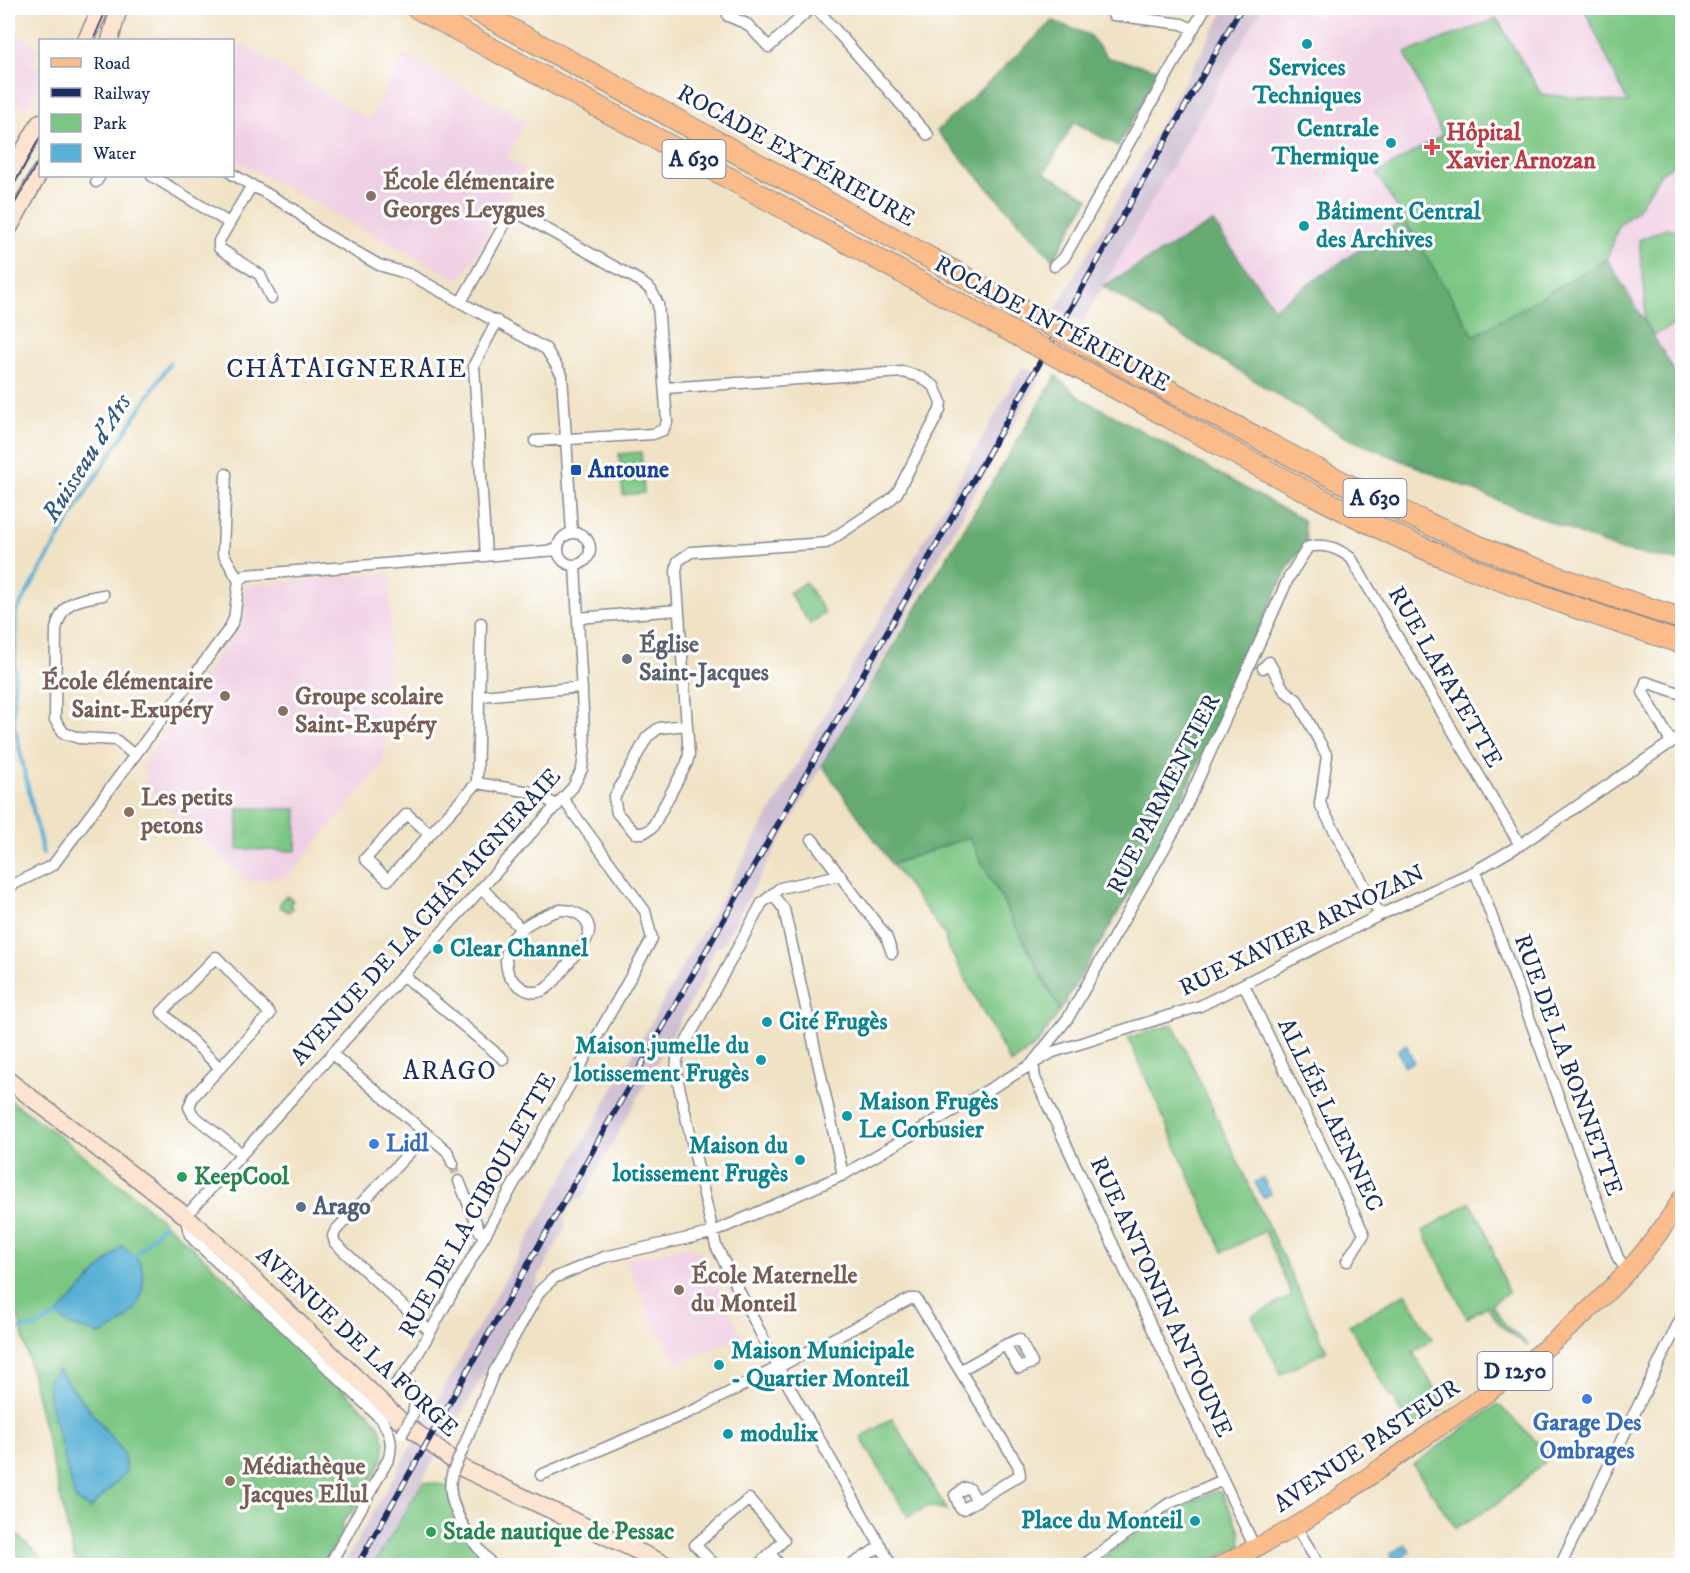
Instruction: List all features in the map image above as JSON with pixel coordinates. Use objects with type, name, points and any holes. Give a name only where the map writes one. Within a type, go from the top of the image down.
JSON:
[{"type":"highway","name":"ROCADE INTÉRIEURE","points":[[417,8],[1071,364],[1343,509],[1458,563],[1570,607],[1683,643]]},
{"type":"highway","name":"ROCADE EXTÉRIEURE","points":[[472,8],[1082,343],[1355,489],[1460,537],[1583,587],[1683,619]]},
{"type":"main road","points":[[86,39],[101,8]]},
{"type":"main road","points":[[110,39],[119,8]]},
{"type":"main road","points":[[8,178],[39,124]]},
{"type":"main road","points":[[8,230],[39,174]]},
{"type":"main road","name":"AVENUE DE LA FORGE","points":[[8,1080],[216,1243],[400,1420],[438,1452],[464,1469],[669,1566]]},
{"type":"main road","name":"AVENUE PASTEUR","points":[[1218,1566],[1296,1527],[1500,1383],[1580,1317],[1627,1270],[1662,1229],[1683,1198]]},
{"type":"street","points":[[728,16],[747,24],[769,47],[811,8]]},
{"type":"street","points":[[816,8],[928,135]]},
{"type":"street","points":[[1054,266],[1064,258],[1205,8]]},
{"type":"street","points":[[1113,15],[1182,24],[1192,29]]},
{"type":"street","points":[[234,175],[295,210],[318,230],[373,262],[402,271],[539,344],[557,363],[562,375],[573,533]]},
{"type":"street","points":[[154,177],[230,223]]},
{"type":"street","points":[[252,185],[219,242],[220,251],[260,275],[271,298]]},
{"type":"street","points":[[461,302],[513,213],[521,213],[640,281],[651,290],[658,304],[667,422],[658,433],[535,441]]},
{"type":"street","points":[[486,556],[474,365],[497,321]]},
{"type":"street","points":[[665,388],[903,372],[927,380],[934,386],[941,402],[939,417],[897,493],[889,501],[826,543],[691,552],[678,561],[676,571],[686,725],[687,763],[652,828],[643,833],[635,833],[617,813],[614,798],[647,737],[659,728],[686,725]]},
{"type":"street","points":[[8,887],[53,865],[229,629],[234,619],[239,580],[223,554],[226,474]]},
{"type":"street","points":[[573,533],[582,535],[589,548],[587,557],[575,565],[563,561],[558,550],[562,539],[573,533]]},
{"type":"street","name":"RUE LAFAYETTE","points":[[1321,544],[1340,550],[1351,558],[1520,845]]},
{"type":"street","name":"RUE PARMENTIER","points":[[1034,1062],[1068,1018],[1178,824],[1289,577],[1308,547],[1321,544]]},
{"type":"street","points":[[239,580],[255,573],[558,550]]},
{"type":"street","name":"AVENUE DE LA CHÂTAIGNERAIE","points":[[185,1217],[560,803],[579,778],[585,759],[575,565]]},
{"type":"street","points":[[103,595],[74,600],[59,615],[56,629],[55,720],[64,733],[80,738],[116,740],[134,755]]},
{"type":"street","points":[[578,618],[678,610]]},
{"type":"street","points":[[430,834],[407,814],[365,859],[388,880],[477,783],[481,696],[481,623]]},
{"type":"street","points":[[1263,668],[1269,662],[1284,690],[1297,700],[1327,756],[1320,804],[1380,915]]},
{"type":"street","points":[[1671,742],[1643,692],[1646,682],[1683,694]]},
{"type":"street","points":[[481,696],[582,687]]},
{"type":"street","name":"RUE XAVIER ARNOZAN","points":[[493,1566],[454,1507],[449,1486],[494,1372],[540,1291],[554,1278],[604,1257],[711,1233],[843,1175],[1053,1052],[1200,1006],[1244,985],[1380,915],[1475,871],[1520,845],[1683,735]]},
{"type":"street","points":[[477,783],[537,793],[560,803]]},
{"type":"street","name":"RUE DE LA CIBOULETTE","points":[[395,1385],[403,1376],[430,1331],[652,939],[645,911],[560,803]]},
{"type":"street","points":[[812,839],[886,936],[892,953]]},
{"type":"street","name":"RUE DE LA BONNETTE","points":[[1475,871],[1618,1258],[1627,1270]]},
{"type":"street","points":[[840,875],[780,888],[762,903],[677,1059],[676,1073],[711,1233],[779,1369],[892,1566]]},
{"type":"street","points":[[482,888],[520,928]]},
{"type":"street","points":[[772,894],[784,909],[843,1175]]},
{"type":"street","points":[[567,910],[574,911],[585,920],[588,933],[550,988],[532,992],[518,985],[508,972],[507,949],[520,928],[544,915],[567,910]]},
{"type":"street","points":[[220,1068],[162,1012],[216,957],[270,1014],[220,1068],[193,1097],[189,1107],[193,1115],[242,1154]]},
{"type":"street","points":[[404,975],[503,1059]]},
{"type":"street","name":"ALLÉE LAENNEC","points":[[1244,985],[1364,1234],[1347,1261]]},
{"type":"street","points":[[332,1054],[447,1151],[453,1164]]},
{"type":"street","name":"RUE ANTONIN ANTOUNE","points":[[1034,1062],[1035,1078],[1255,1548]]},
{"type":"street","points":[[427,1134],[336,1230],[333,1236],[335,1243],[430,1331]]},
{"type":"street","points":[[459,1181],[480,1232],[485,1235]]},
{"type":"street","points":[[185,1217],[190,1235],[194,1240],[397,1437]]},
{"type":"street","points":[[541,1475],[699,1408],[779,1369],[910,1299],[916,1299],[1018,1465],[1020,1475],[976,1501]]},
{"type":"street","points":[[1560,1566],[1683,1316]]},
{"type":"street","points":[[961,1370],[1005,1345]]},
{"type":"street","points":[[329,1566],[383,1472],[397,1437],[413,1414],[416,1396],[403,1376]]},
{"type":"street","points":[[1082,1566],[1095,1562],[1168,1504],[1223,1480]]},
{"type":"street","points":[[716,1566],[695,1545],[749,1499],[784,1540],[757,1566]]},
{"type":"street","points":[[1296,1527],[1320,1566]]},
{"type":"street","points":[[850,1566],[881,1546]]},
{"type":"street","points":[[770,1554],[781,1566]]},
{"type":"shaded area","points":[[1226,8],[1262,8],[1083,322],[1056,309]]},
{"type":"shaded area","name":"Hôpital Xavier Arnozan","points":[[1262,8],[1682,8],[1682,562],[1616,549],[1345,437],[1103,286]]},
{"type":"shaded area","points":[[8,25],[39,51],[30,62],[39,70],[39,87],[27,107],[8,102]]},
{"type":"shaded area","points":[[240,43],[369,120],[404,54],[527,121],[506,158],[524,169],[464,275],[455,278],[234,160],[234,56]]},
{"type":"shaded area","points":[[1023,366],[1041,375],[722,945],[716,947],[706,965],[707,972],[582,1199],[572,1202],[564,1217],[566,1227],[539,1276],[538,1282],[373,1565],[343,1566]]},
{"type":"shaded area","name":"Groupe scolaire Saint-Exupéry","points":[[392,572],[384,763],[288,877],[247,881],[144,783],[148,777],[140,769],[241,622],[246,586]]},
{"type":"shaded area","name":"École Maternelle du Monteil","points":[[686,1247],[700,1252],[742,1335],[678,1364],[651,1317],[626,1259]]},
{"type":"green space","points":[[1584,8],[1682,8],[1682,158],[1661,173],[1637,210],[1619,225],[1607,259],[1474,337],[1377,174],[1442,135],[1405,53],[1497,19],[1541,94],[1628,103]]},
{"type":"green space","points":[[1053,21],[1089,35],[1108,58],[1161,70],[1118,146],[1074,122],[1045,173],[1089,198],[1053,260],[937,131]]},
{"type":"green space","points":[[1404,219],[1474,336],[1607,259],[1682,384],[1682,562],[1616,549],[1345,437],[1103,286],[1213,222],[1274,308]]},
{"type":"green space","points":[[1666,228],[1682,231],[1682,321],[1644,340],[1645,295],[1639,240]]},
{"type":"green space","points":[[1056,376],[1078,396],[1303,520],[1308,547],[1298,554],[1287,569],[1171,823],[1060,1011],[969,837],[892,864],[822,765]]},
{"type":"green space","points":[[641,452],[644,493],[623,495],[619,454]]},
{"type":"green space","points":[[805,582],[825,613],[810,624],[789,593]]},
{"type":"green space","points":[[238,808],[297,809],[296,851],[237,849]]},
{"type":"green space","points":[[969,837],[1060,1011],[1037,1044],[1011,1064],[945,941],[947,938],[892,864]]},
{"type":"green space","points":[[286,896],[293,900],[290,905],[293,908],[289,912],[280,907],[280,902]]},
{"type":"green space","points":[[1173,1024],[1327,1351],[1281,1374],[1252,1316],[1292,1296],[1265,1231],[1223,1252],[1128,1038]]},
{"type":"green space","points":[[8,1099],[56,1133],[192,1246],[363,1409],[368,1411],[380,1427],[385,1442],[383,1459],[357,1506],[343,1521],[342,1533],[323,1565],[76,1565],[18,1315],[8,1305]],"holes":[[[58,1370],[123,1452],[126,1471],[90,1509]]]},
{"type":"green space","points":[[1470,1202],[1484,1226],[1508,1293],[1491,1304],[1505,1325],[1528,1344],[1526,1345],[1500,1325],[1487,1306],[1467,1318],[1423,1231]]},
{"type":"green space","points":[[1406,1293],[1432,1339],[1413,1352],[1445,1407],[1410,1432],[1393,1396],[1390,1397],[1349,1325]]},
{"type":"green space","points":[[1498,1404],[1551,1456],[1497,1504],[1456,1528],[1413,1465]]},
{"type":"green space","points":[[892,1418],[947,1510],[928,1506],[908,1517],[861,1438]]},
{"type":"green space","name":"Stade nautique de Pessac","points":[[423,1482],[449,1486],[451,1502],[493,1566],[373,1566]]},
{"type":"green space","name":"Place du Monteil","points":[[1217,1491],[1222,1493],[1240,1531],[1241,1547],[1201,1565],[1103,1566],[1101,1562],[1104,1557],[1169,1510]]},
{"type":"green space","points":[[13,1531],[50,1565],[8,1565],[8,1537]]},
{"type":"water","points":[[1406,1044],[1414,1062],[1404,1066],[1398,1050]]},
{"type":"water","points":[[1263,1178],[1271,1194],[1263,1198],[1255,1182]]},
{"type":"water","points":[[122,1246],[136,1258],[143,1270],[141,1294],[130,1316],[101,1335],[69,1325],[57,1315]]},
{"type":"water","points":[[58,1370],[123,1452],[126,1472],[90,1509],[75,1499],[49,1398],[48,1380]]},
{"type":"water","points":[[1405,1544],[1410,1552],[1396,1562],[1390,1554]]},
{"type":"waterway","name":"Ruisseau d'Ars","points":[[43,854],[13,720],[16,612],[86,492],[170,363]]},
{"type":"waterway","name":"Ruisseau d'Ars","points":[[132,1259],[164,1224]]},
{"type":"waterway","name":"Ruisseau d'Ars","points":[[20,1329],[38,1326],[61,1314]]},
{"type":"tunnel","points":[[453,1164],[459,1181]]},
{"type":"tram line","points":[[93,39],[107,8]]},
{"type":"tram line","points":[[8,195],[39,139]]},
{"type":"tram line","points":[[8,216],[39,160]]},
{"type":"railway","points":[[357,1566],[1241,8]]},
{"type":"place","name":"Services Techniques","points":[[1307,44]]},
{"type":"place","name":"Centrale Thermique","points":[[1391,143]]},
{"type":"place","name":"Hôpital Xavier Arnozan","points":[[1432,147]]},
{"type":"place","name":"École élémentaire Georges Leygues","points":[[371,196]]},
{"type":"place","name":"Bâtiment Central des Archives","points":[[1304,226]]},
{"type":"place","name":"Antoune","points":[[576,470]]},
{"type":"place","name":"Église Saint-Jacques","points":[[627,659]]},
{"type":"place","name":"École élémentaire Saint-Exupéry","points":[[225,696]]},
{"type":"place","name":"Groupe scolaire Saint-Exupéry","points":[[283,711]]},
{"type":"place","name":"Les petits petons","points":[[129,812]]},
{"type":"place","name":"Clear Channel","points":[[438,949]]},
{"type":"place","name":"Cité Frugès","points":[[767,1022]]},
{"type":"place","name":"Maison jumelle du lotissement Frugès","points":[[761,1060]]},
{"type":"place","name":"Maison Frugès Le Corbusier","points":[[847,1116]]},
{"type":"place","name":"Lidl","points":[[374,1144]]},
{"type":"place","name":"Maison du lotissement Frugès","points":[[800,1160]]},
{"type":"place","name":"KeepCool","points":[[182,1177]]},
{"type":"place","name":"Arago","points":[[301,1207]]},
{"type":"place","name":"École Maternelle du Monteil","points":[[679,1290]]},
{"type":"place","name":"Maison Municipale - Quartier Monteil","points":[[719,1365]]},
{"type":"place","name":"Garage Des Ombrages","points":[[1587,1399]]},
{"type":"place","name":"modulix","points":[[728,1434]]},
{"type":"place","name":"Médiathèque Jacques Ellul","points":[[230,1481]]},
{"type":"place","name":"Place du Monteil","points":[[1195,1521]]},
{"type":"place","name":"Stade nautique de Pessac","points":[[431,1532]]},
{"type":"district","name":"CHÂTAIGNERAIE","points":[[347,369]]},
{"type":"district","name":"ARAGO","points":[[450,1071]]}]
